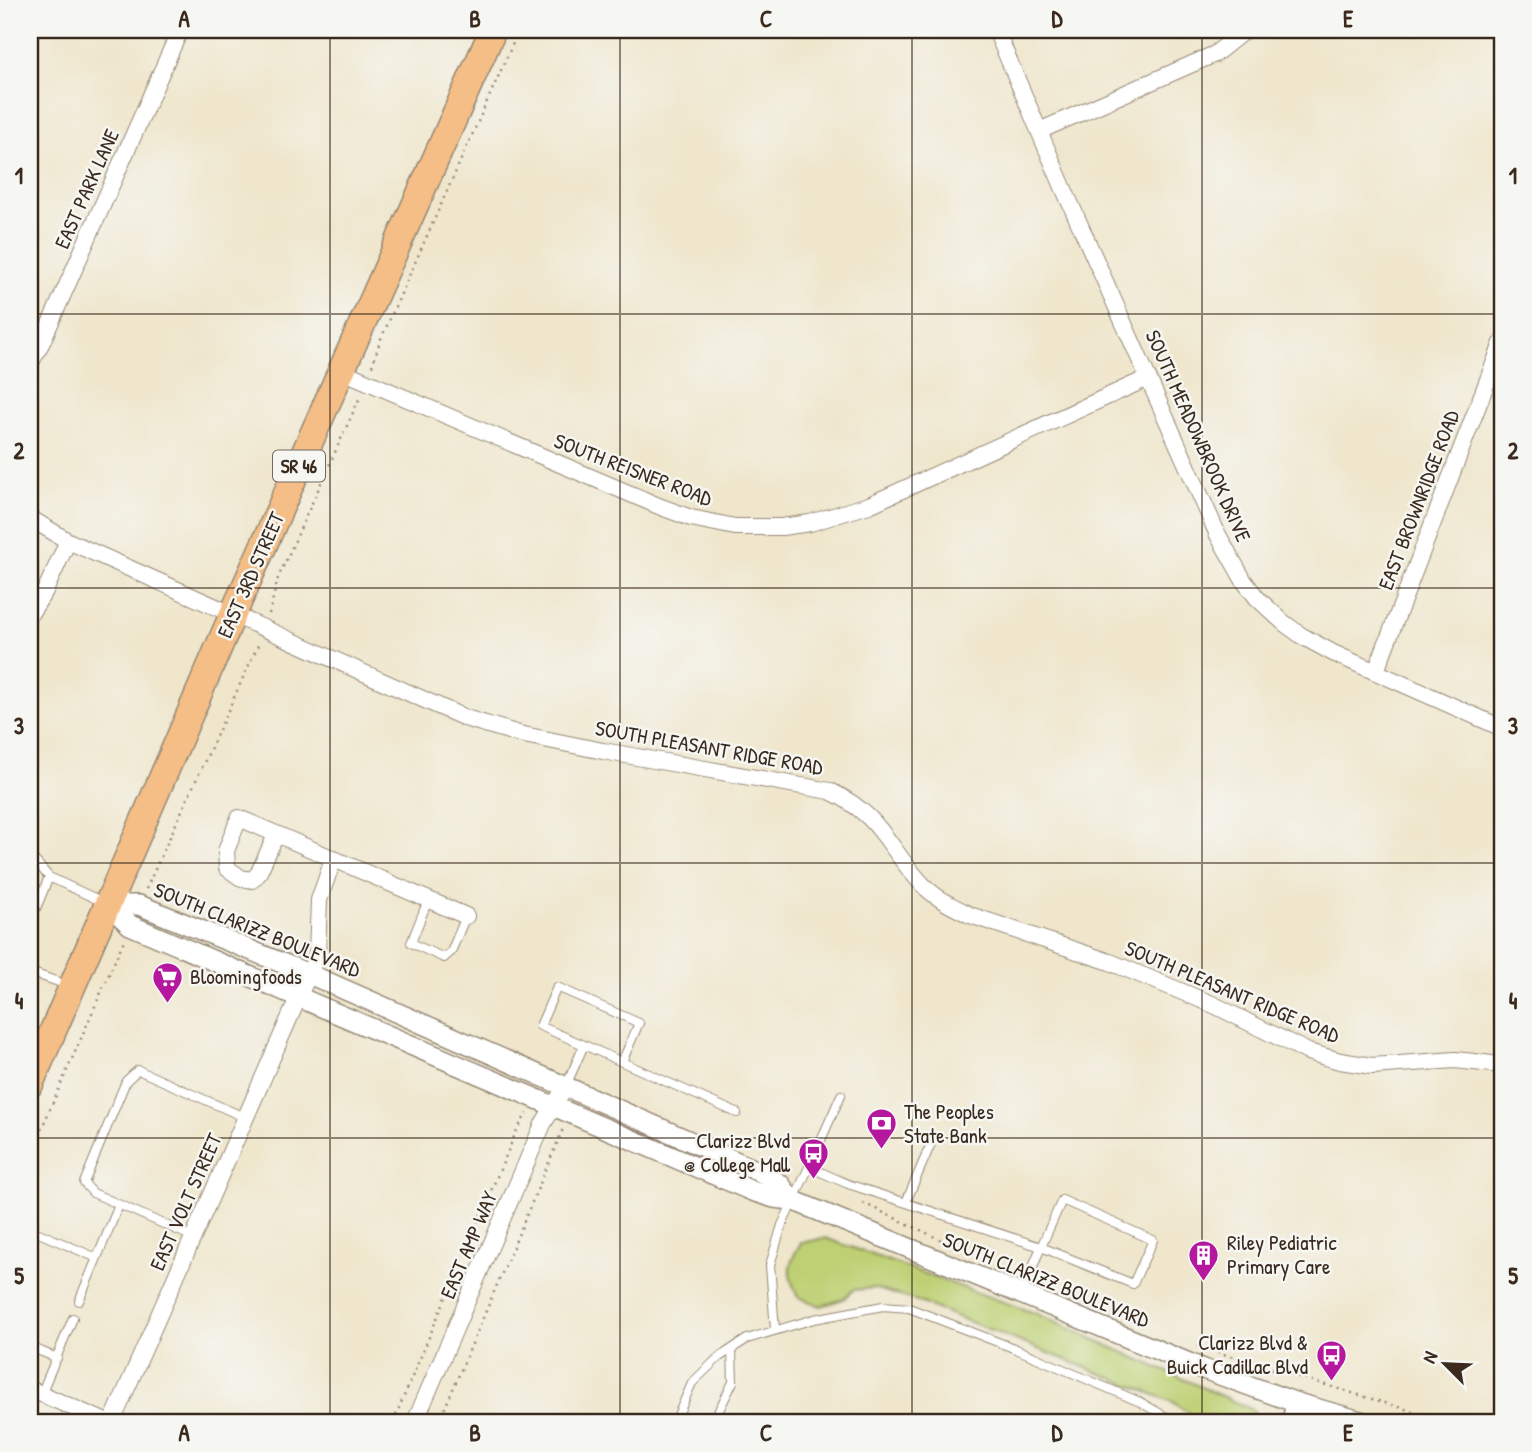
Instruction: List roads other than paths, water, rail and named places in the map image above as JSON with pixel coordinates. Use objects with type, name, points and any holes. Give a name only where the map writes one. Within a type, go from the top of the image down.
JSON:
[{"type":"highway","name":"EAST 3RD STREET","points":[[30,1084],[233,614],[493,30]]},
{"type":"street","name":"EAST PARK LANE","points":[[30,364],[180,30]]},
{"type":"street","name":"SOUTH MEADOWBROOK DRIVE","points":[[996,30],[1218,535],[1244,582],[1257,598],[1302,636],[1333,653],[1502,728]]},
{"type":"street","points":[[1039,131],[1215,54],[1245,30]]},
{"type":"street","name":"EAST BROWNRIDGE ROAD","points":[[1376,671],[1502,343]]},
{"type":"street","name":"SOUTH REISNER ROAD","points":[[342,370],[661,507],[713,523],[754,528],[810,523],[869,505],[1148,378]]},
{"type":"street","name":"SOUTH PLEASANT RIDGE ROAD","points":[[30,518],[68,541],[465,718],[519,734],[830,791],[870,816],[926,888],[954,907],[1162,982],[1308,1052],[1372,1066],[1455,1060],[1502,1064]]},
{"type":"street","points":[[30,614],[45,591],[68,541]]},
{"type":"street","points":[[276,835],[466,916]]},
{"type":"street","name":"EAST VOLT STREET","points":[[112,1422],[317,955],[319,900],[333,860]]},
{"type":"street","name":"SOUTH CLARIZZ BOULEVARD","points":[[109,905],[139,905],[309,974],[758,1171],[780,1184],[792,1200]]},
{"type":"street","name":"SOUTH CLARIZZ BOULEVARD","points":[[109,905],[130,925],[751,1191],[792,1200],[1206,1370],[1297,1403],[1364,1422]]},
{"type":"street","name":"EAST AMP WAY","points":[[415,1422],[543,1124],[566,1086]]},
{"type":"street","points":[[35,1392],[106,1422]]},
{"type":"street","points":[[1291,1422],[1297,1403]]},
{"type":"lane","points":[[30,855],[49,877],[109,905]]},
{"type":"lane","points":[[30,923],[49,877]]},
{"type":"lane","points":[[428,901],[411,943],[444,958],[451,952],[466,916]]},
{"type":"lane","points":[[30,972],[73,987]]},
{"type":"lane","points":[[622,1062],[639,1023],[557,987],[540,1026],[737,1113]]},
{"type":"lane","points":[[566,1086],[584,1045]]},
{"type":"lane","points":[[193,1237],[93,1193],[84,1183],[126,1082],[138,1070],[246,1118]]},
{"type":"lane","points":[[775,1330],[770,1265],[779,1231],[841,1096]]},
{"type":"lane","points":[[906,1202],[933,1139]]},
{"type":"lane","points":[[809,1167],[848,1184],[1041,1247],[1133,1284],[1153,1240],[1062,1200],[1041,1247],[1021,1294]]},
{"type":"lane","points":[[79,1301],[119,1205]]},
{"type":"lane","points":[[30,1234],[34,1231],[97,1258]]},
{"type":"lane","points":[[675,1422],[692,1383],[718,1359],[747,1339],[814,1319],[883,1306],[909,1307],[1016,1349],[1140,1402],[1175,1422]]},
{"type":"lane","points":[[35,1392],[57,1359],[73,1318]]},
{"type":"lane","points":[[30,1347],[57,1359]]},
{"type":"lane","points":[[713,1422],[733,1382],[732,1349]]},
{"type":"place","name":"Bloomingfoods","points":[[167,1004]]},
{"type":"place","name":"The Peoples State Bank","points":[[881,1151]]},
{"type":"place","name":"Clarizz Blvd @ College Mall","points":[[813,1180]]},
{"type":"place","name":"Riley Pediatric Primary Care","points":[[1204,1282]]},
{"type":"place","name":"Clarizz Blvd & Buick Cadillac Blvd","points":[[1331,1382]]}]
